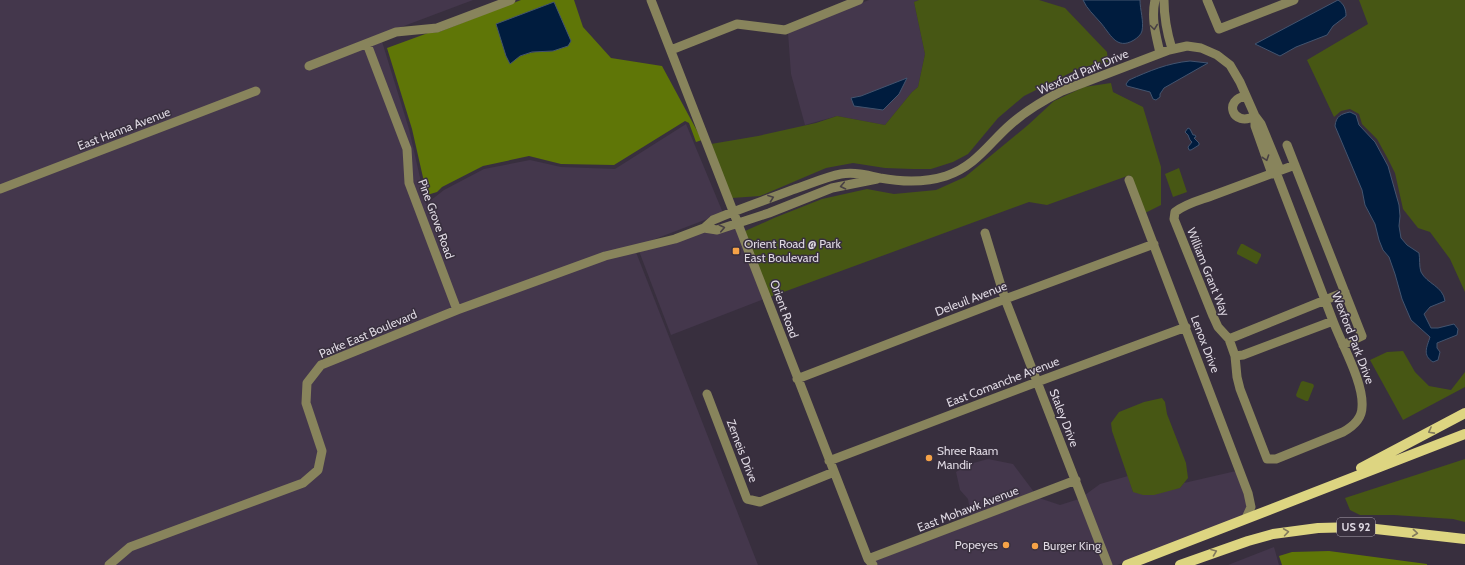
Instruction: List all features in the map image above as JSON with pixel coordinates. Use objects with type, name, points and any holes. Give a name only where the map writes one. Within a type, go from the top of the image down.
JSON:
[{"type":"main road","points":[[1320,490],[1465,413]]},
{"type":"main road","points":[[1127,565],[1465,434]]},
{"type":"main road","name":"US 92","points":[[1180,565],[1248,541],[1273,534],[1318,528],[1358,527],[1465,539]]},
{"type":"main road","points":[[1144,565],[1170,554],[1186,542]]},
{"type":"street","points":[[309,66],[396,32],[437,28],[511,0]]},
{"type":"street","name":"Orient Road","points":[[651,0],[734,212],[797,379],[870,563]]},
{"type":"street","points":[[671,50],[737,24],[786,30],[859,0]]},
{"type":"street","points":[[1155,0],[1153,15],[1154,31],[1160,53]]},
{"type":"street","points":[[1164,0],[1167,31],[1172,49]]},
{"type":"street","points":[[1207,0],[1219,29],[1278,3],[1294,0]]},
{"type":"street","name":"Pine Grove Road","points":[[367,44],[407,149],[409,184],[457,310]]},
{"type":"street","name":"Wexford Park Drive","points":[[734,212],[820,180],[841,174],[857,173],[911,182],[932,180],[961,169],[972,162],[1010,125],[1027,111],[1062,91],[1172,49],[1186,46],[1201,48],[1217,55],[1230,65],[1240,82],[1255,116],[1255,126],[1276,172],[1362,397],[1362,409],[1358,420],[1353,426],[1343,432],[1276,459],[1267,459]]},
{"type":"street","name":"East Hanna Avenue","points":[[0,189],[256,91]]},
{"type":"street","points":[[1246,96],[1239,97],[1234,101],[1232,107],[1233,113],[1237,118],[1243,120],[1255,116]]},
{"type":"street","points":[[1287,145],[1362,336],[1342,345]]},
{"type":"street","name":"William Grant Way","points":[[1267,459],[1240,389],[1235,356],[1229,339],[1218,327],[1212,316],[1174,219],[1175,212],[1181,207],[1295,166]]},
{"type":"street","name":"Wexford Park Drive","points":[[738,223],[832,188],[882,178]]},
{"type":"street","name":"Lenox Drive","points":[[1129,180],[1248,493],[1251,507],[1246,518]]},
{"type":"street","name":"Parke East Boulevard","points":[[109,565],[130,547],[303,483],[318,470],[322,451],[306,402],[306,383],[321,365],[457,310],[605,256],[675,239],[704,228],[713,220],[734,212]]},
{"type":"street","name":"Parke East Boulevard","points":[[704,228],[717,230],[738,223]]},
{"type":"street","name":"Staley Drive","points":[[985,233],[1005,299],[1108,565]]},
{"type":"street","name":"Deleuil Avenue","points":[[797,379],[1005,299],[1154,244]]},
{"type":"street","points":[[1229,339],[1345,292]]},
{"type":"street","points":[[1235,356],[1243,355],[1333,321]]},
{"type":"street","name":"East Comanche Avenue","points":[[829,461],[1186,327]]},
{"type":"street","name":"Zemeis Drive","points":[[707,394],[747,498],[760,502],[834,472]]},
{"type":"street","name":"East Mohawk Avenue","points":[[870,563],[1076,480]]},
{"type":"shaded area","points":[[0,0],[473,0],[380,35],[409,129],[426,204],[444,190],[484,169],[530,160],[561,167],[615,169],[686,124],[723,213],[634,247],[758,565],[0,565]]},
{"type":"shaded area","points":[[869,0],[919,0],[914,2],[925,54],[918,87],[912,92],[885,125],[837,116],[805,125],[791,74],[788,33]],"holes":[[[907,79],[864,107],[854,106],[851,98],[861,96]]]},
{"type":"shaded area","points":[[737,228],[764,299],[671,335],[639,251],[704,231]]},
{"type":"shaded area","points":[[988,459],[1013,464],[1034,492],[971,516],[968,499],[960,490],[956,472],[966,465]]},
{"type":"shaded area","points":[[1236,471],[1248,504],[1244,515],[1117,565],[1112,565],[1085,495],[1100,484],[1128,476],[1133,492],[1180,488],[1184,483]]},
{"type":"shaded area","points":[[1039,498],[1060,505],[1079,499],[1105,565],[878,565],[874,561]]},
{"type":"shaded area","points":[[1274,547],[1279,565],[1228,565]]},
{"type":"green space","points":[[521,0],[574,0],[583,27],[611,58],[662,66],[702,140],[696,142],[689,123],[685,121],[614,165],[561,164],[529,156],[483,166],[442,187],[437,192],[427,195],[412,129],[387,48],[428,33],[439,32]],"holes":[[[554,2],[553,51],[525,54],[510,63]]]},
{"type":"green space","points":[[919,0],[1039,0],[1065,8],[1107,52],[1108,62],[1080,68],[1024,96],[998,118],[968,154],[953,162],[931,169],[885,168],[853,163],[826,168],[760,196],[732,198],[711,144],[758,136],[816,123],[837,116],[885,125],[912,92],[918,87],[925,54],[914,2]]},
{"type":"green space","points":[[1359,0],[1465,0],[1465,292],[1450,259],[1430,232],[1418,228],[1403,209],[1395,173],[1377,139],[1362,124],[1359,114],[1350,109],[1341,111],[1334,117],[1307,60],[1368,24]]},
{"type":"green space","points":[[1111,83],[1113,92],[1143,107],[1161,167],[1161,205],[1145,213],[1130,175],[1047,205],[1029,202],[770,297],[745,231],[822,199],[867,189],[894,194],[936,190],[965,177],[1028,125],[1054,101],[1084,87]]},
{"type":"green space","points":[[1179,168],[1187,192],[1173,197],[1165,174]]},
{"type":"green space","points":[[1241,244],[1261,254],[1257,264],[1237,254]]},
{"type":"green space","points":[[1403,351],[1415,372],[1429,386],[1451,390],[1465,372],[1465,387],[1403,420],[1370,360],[1387,352]]},
{"type":"green space","points":[[1303,381],[1313,384],[1314,386],[1308,401],[1297,397],[1296,395],[1301,382]]},
{"type":"green space","points":[[1162,398],[1165,402],[1167,414],[1186,463],[1188,478],[1180,488],[1154,495],[1143,495],[1133,492],[1112,431],[1111,423],[1119,412],[1144,402]]},
{"type":"green space","points":[[1465,459],[1465,522],[1453,519],[1394,515],[1360,515],[1350,510],[1345,498]]},
{"type":"green space","points":[[1329,551],[1427,565],[1282,565],[1279,556],[1292,552]]},
{"type":"water","points":[[1083,0],[1140,0],[1143,23],[1141,34],[1128,43],[1118,42],[1110,35]]},
{"type":"water","points":[[1338,0],[1342,3],[1346,11],[1346,16],[1333,26],[1327,35],[1296,47],[1280,56],[1255,44]]},
{"type":"water","points":[[554,2],[571,41],[568,46],[553,51],[532,52],[520,56],[510,64],[496,24]]},
{"type":"water","points":[[1190,61],[1208,63],[1164,88],[1160,94],[1160,97],[1156,100],[1153,99],[1150,92],[1127,86],[1126,84],[1129,80],[1159,68]]},
{"type":"water","points":[[907,78],[899,94],[883,110],[854,106],[851,98],[861,96]]},
{"type":"water","points":[[1350,112],[1356,115],[1359,125],[1375,142],[1388,166],[1399,205],[1399,226],[1401,238],[1407,245],[1419,253],[1421,272],[1438,288],[1444,296],[1445,301],[1430,307],[1424,314],[1431,328],[1454,324],[1458,329],[1457,335],[1437,343],[1437,348],[1440,352],[1438,360],[1433,362],[1427,357],[1426,354],[1430,337],[1411,320],[1402,299],[1389,257],[1383,250],[1375,224],[1365,205],[1362,190],[1335,126],[1336,120],[1340,116]]},
{"type":"water","points":[[1188,128],[1193,135],[1195,135],[1196,137],[1194,138],[1199,143],[1199,145],[1191,150],[1189,150],[1188,147],[1192,142],[1185,132]]},
{"type":"place","name":"Orient Road @ Park East Boulevard","points":[[736,251]]},
{"type":"place","name":"Shree Raam Mandir","points":[[929,458]]},
{"type":"place","name":"Popeyes","points":[[1006,545]]},
{"type":"place","name":"Burger King","points":[[1035,546]]}]
